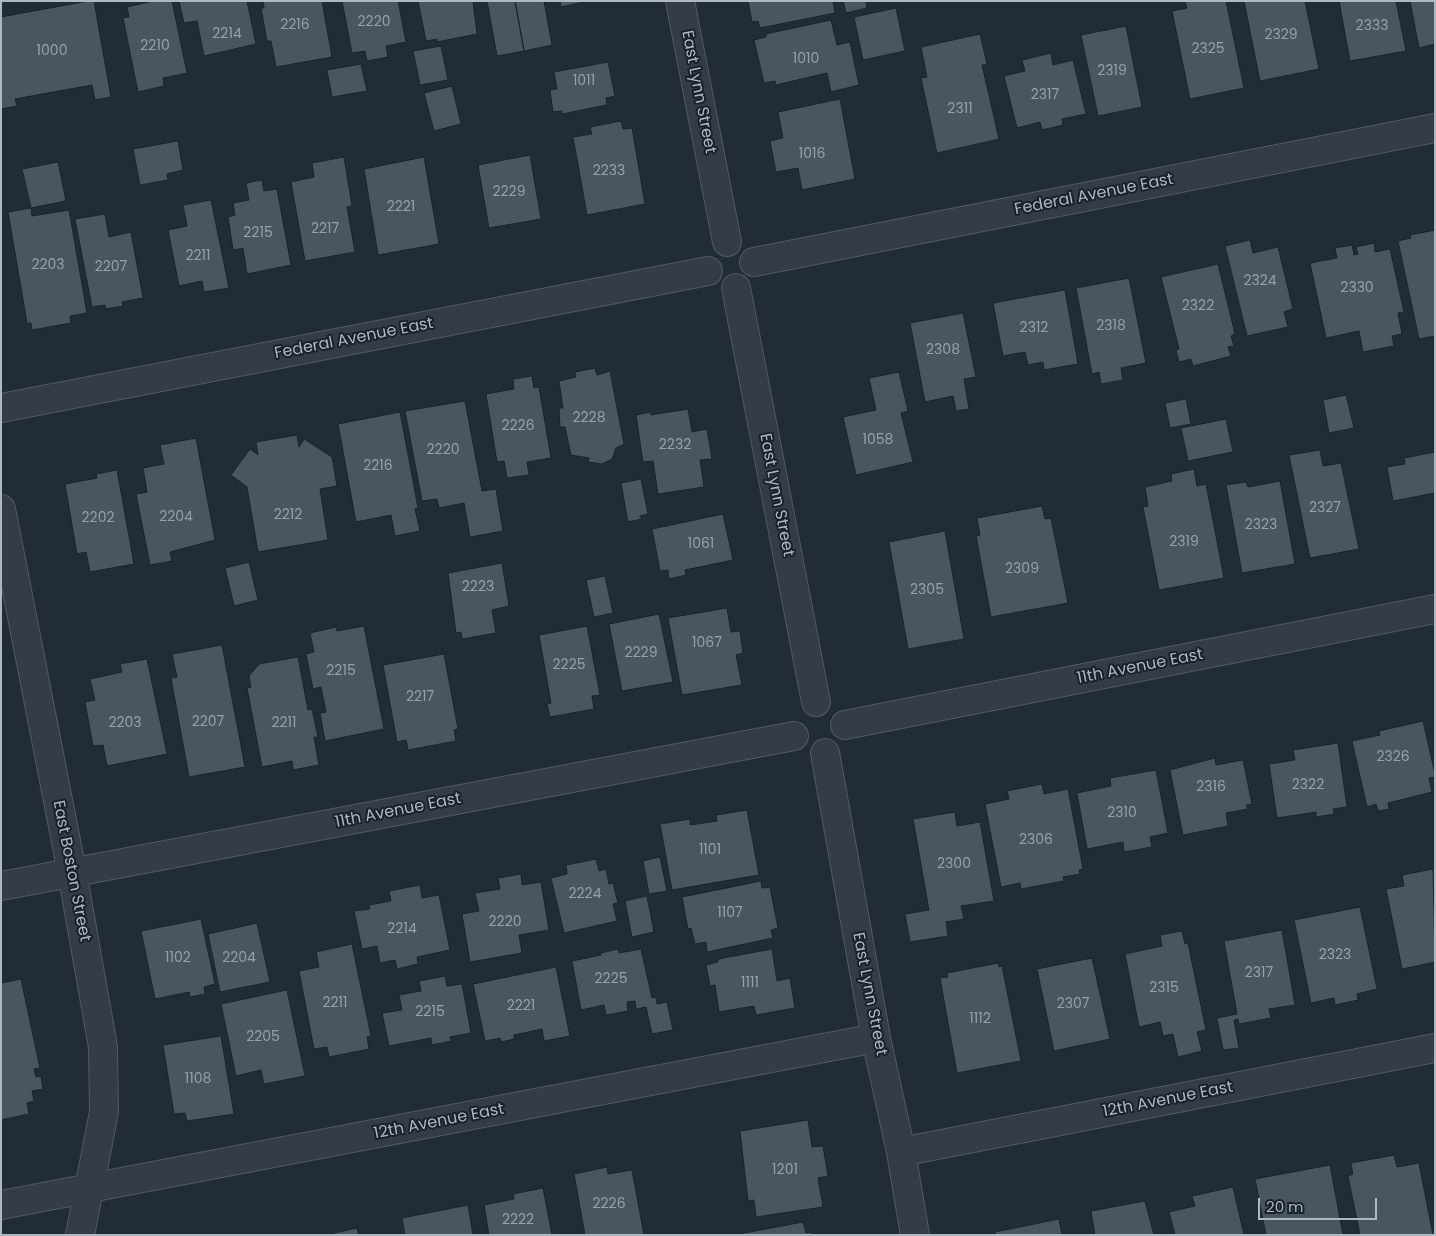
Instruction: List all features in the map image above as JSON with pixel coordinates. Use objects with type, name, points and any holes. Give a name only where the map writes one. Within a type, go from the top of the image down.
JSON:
[{"type":"street","name":"East Lynn Street","points":[[680,1],[727,242]]},
{"type":"street","name":"Federal Avenue East","points":[[754,262],[1435,128]]},
{"type":"street","points":[[727,242],[744,245],[754,262],[750,278],[736,288],[731,289],[717,284],[708,271],[709,255],[713,248],[727,242]]},
{"type":"street","name":"Federal Avenue East","points":[[1,408],[708,271]]},
{"type":"street","name":"East Lynn Street","points":[[736,288],[816,702]]},
{"type":"street","name":"East Boston Street","points":[[1,509],[72,872],[103,1047],[104,1112],[80,1235]]},
{"type":"street","name":"11th Avenue East","points":[[845,726],[1435,609]]},
{"type":"street","points":[[816,702],[834,707],[840,713],[845,726],[843,739],[838,746],[825,754],[813,754],[805,751],[798,745],[794,736],[793,722],[796,714],[802,708],[816,702]]},
{"type":"street","name":"11th Avenue East","points":[[1,886],[794,736]]},
{"type":"street","name":"East Lynn Street","points":[[825,754],[876,1038],[901,1152],[915,1235]]},
{"type":"street","name":"12th Avenue East","points":[[1,1205],[876,1038]]},
{"type":"street","name":"12th Avenue East","points":[[901,1152],[1435,1048]]},
{"type":"building","points":[[94,1],[111,97],[95,100],[92,85],[15,99],[17,106],[1,109],[1,17]]},
{"type":"building","points":[[153,1],[172,1],[187,73],[163,78],[164,86],[138,92],[123,18],[129,17],[127,7]]},
{"type":"building","points":[[179,1],[247,1],[256,44],[204,56],[197,21],[184,23]]},
{"type":"building","points":[[263,1],[322,1],[332,57],[276,67],[271,41],[267,41],[261,8],[264,8]]},
{"type":"building","points":[[342,1],[398,1],[406,42],[386,46],[388,57],[367,61],[365,51],[352,53]]},
{"type":"building","points":[[418,1],[473,1],[477,34],[437,42],[437,39],[426,41]]},
{"type":"building","points":[[487,1],[515,1],[524,51],[497,56]]},
{"type":"building","points":[[515,1],[544,1],[552,45],[524,51]]},
{"type":"building","points":[[560,1],[589,1],[561,7]]},
{"type":"building","points":[[748,1],[833,1],[835,13],[760,28],[758,21],[752,22]]},
{"type":"building","points":[[843,1],[866,1],[867,8],[846,13]]},
{"type":"building","points":[[1185,1],[1226,1],[1244,88],[1190,99],[1172,11],[1187,8]]},
{"type":"building","points":[[1244,1],[1305,1],[1319,69],[1260,81]]},
{"type":"building","points":[[1339,1],[1396,1],[1406,51],[1350,61]]},
{"type":"building","points":[[1410,1],[1435,1],[1435,44],[1419,48]]},
{"type":"building","points":[[896,8],[905,51],[863,60],[854,17]]},
{"type":"building","points":[[831,20],[837,45],[850,42],[859,85],[831,92],[827,73],[776,85],[775,81],[764,83],[754,40],[766,37],[766,34]]},
{"type":"building","points":[[1126,26],[1142,107],[1098,116],[1081,35]]},
{"type":"building","points":[[980,34],[987,64],[982,65],[999,139],[937,153],[921,78],[927,77],[921,47]]},
{"type":"building","points":[[441,46],[448,80],[420,85],[413,51]]},
{"type":"building","points":[[1051,53],[1053,65],[1073,60],[1086,114],[1062,119],[1063,125],[1042,130],[1040,122],[1017,128],[1004,76],[1025,71],[1022,60]]},
{"type":"building","points":[[608,62],[615,96],[606,98],[607,105],[562,114],[562,111],[553,112],[550,90],[557,89],[554,72]]},
{"type":"building","points":[[361,64],[367,91],[332,97],[327,70]]},
{"type":"building","points":[[452,86],[461,124],[434,131],[424,93]]},
{"type":"building","points":[[840,99],[855,179],[802,190],[798,168],[776,172],[770,141],[783,138],[778,112]]},
{"type":"building","points":[[621,121],[623,129],[632,128],[645,204],[587,215],[573,137],[592,134],[590,127]]},
{"type":"building","points":[[178,141],[183,170],[167,174],[168,180],[140,185],[133,149]]},
{"type":"building","points":[[530,155],[541,219],[489,228],[478,165]]},
{"type":"building","points":[[344,157],[352,206],[347,207],[355,252],[305,261],[291,182],[314,177],[312,163]]},
{"type":"building","points":[[424,157],[439,244],[378,255],[364,169]]},
{"type":"building","points":[[58,162],[66,201],[31,208],[22,169]]},
{"type":"building","points":[[262,180],[264,191],[277,189],[291,265],[247,274],[243,248],[233,250],[228,217],[235,215],[233,203],[249,200],[246,183]]},
{"type":"building","points":[[211,200],[229,288],[204,292],[202,281],[179,286],[168,230],[187,226],[183,205]]},
{"type":"building","points":[[31,208],[32,216],[69,210],[87,313],[70,316],[71,323],[32,330],[31,323],[27,323],[8,212]]},
{"type":"building","points":[[105,214],[109,237],[131,232],[143,298],[122,302],[123,306],[106,309],[105,305],[92,307],[75,219]]},
{"type":"building","points":[[1435,230],[1435,336],[1419,339],[1398,241],[1411,238],[1410,235]]},
{"type":"building","points":[[1250,240],[1253,253],[1278,247],[1293,309],[1284,312],[1288,327],[1247,336],[1225,246]]},
{"type":"building","points":[[1374,243],[1375,252],[1390,249],[1404,312],[1398,313],[1402,334],[1392,336],[1394,346],[1363,352],[1359,331],[1326,338],[1310,263],[1337,258],[1335,248],[1352,245],[1354,255],[1358,254],[1356,247]]},
{"type":"building","points":[[1218,264],[1235,334],[1231,336],[1234,346],[1228,347],[1231,356],[1193,366],[1191,359],[1179,362],[1176,350],[1179,349],[1161,277]]},
{"type":"building","points":[[1129,278],[1146,363],[1121,368],[1123,380],[1101,384],[1099,372],[1092,374],[1076,288]]},
{"type":"building","points":[[1065,290],[1078,364],[1044,370],[1043,362],[1028,365],[1025,352],[1003,356],[993,303]]},
{"type":"building","points":[[963,313],[976,377],[964,379],[969,409],[956,411],[953,396],[925,402],[910,323]]},
{"type":"building","points":[[595,368],[597,375],[610,371],[624,444],[616,448],[612,459],[602,464],[588,462],[589,458],[571,455],[565,427],[560,427],[559,408],[563,408],[559,381],[576,377],[575,372]]},
{"type":"building","points":[[899,372],[908,411],[901,413],[913,462],[856,475],[843,417],[876,410],[869,378]]},
{"type":"building","points":[[532,376],[534,388],[539,387],[551,458],[527,462],[529,475],[507,478],[504,461],[497,462],[486,394],[514,389],[513,379]]},
{"type":"building","points":[[1346,395],[1354,428],[1329,433],[1323,400]]},
{"type":"building","points":[[1186,399],[1191,424],[1170,428],[1165,403]]},
{"type":"building","points":[[465,401],[482,491],[496,489],[503,531],[470,537],[464,503],[439,508],[437,499],[422,501],[405,411]]},
{"type":"building","points":[[688,409],[692,432],[707,429],[712,459],[700,460],[704,487],[658,494],[653,461],[643,462],[636,415],[651,412],[651,415]]},
{"type":"building","points":[[400,412],[418,508],[415,509],[420,531],[395,536],[391,515],[356,522],[338,424]]},
{"type":"building","points":[[1226,419],[1233,452],[1188,461],[1181,428]]},
{"type":"building","points":[[297,435],[299,447],[304,439],[332,457],[337,486],[320,489],[328,540],[258,552],[247,487],[231,475],[250,449],[258,455],[256,442]]},
{"type":"building","points":[[196,438],[215,540],[170,552],[172,561],[150,565],[136,494],[147,492],[143,468],[164,464],[160,445]]},
{"type":"building","points":[[1320,450],[1323,466],[1341,463],[1359,549],[1310,558],[1289,455]]},
{"type":"building","points":[[1435,452],[1435,493],[1393,501],[1387,467],[1405,464],[1404,458]]},
{"type":"building","points":[[1194,469],[1197,486],[1206,484],[1224,578],[1159,590],[1143,507],[1148,506],[1145,487],[1172,481],[1171,474]]},
{"type":"building","points":[[117,470],[134,564],[90,572],[86,552],[77,554],[65,484],[97,478],[96,474]]},
{"type":"building","points":[[641,479],[648,514],[640,516],[642,519],[628,522],[621,483]]},
{"type":"building","points":[[1280,481],[1295,564],[1242,573],[1226,485],[1246,482],[1248,487]]},
{"type":"building","points":[[1042,506],[1045,519],[1051,518],[1068,603],[991,617],[976,536],[980,535],[977,518]]},
{"type":"building","points":[[723,514],[733,560],[685,570],[686,575],[669,579],[668,570],[660,571],[652,529]]},
{"type":"building","points":[[945,531],[964,639],[908,649],[889,542]]},
{"type":"building","points":[[249,562],[258,600],[234,606],[225,568]]},
{"type":"building","points":[[502,563],[509,606],[492,610],[496,633],[462,639],[461,632],[456,633],[448,573]]},
{"type":"building","points":[[605,576],[613,613],[594,617],[586,580]]},
{"type":"building","points":[[727,608],[731,632],[740,631],[743,653],[736,655],[742,685],[682,695],[668,618]]},
{"type":"building","points":[[659,614],[673,682],[622,691],[609,624]]},
{"type":"building","points":[[364,626],[384,729],[325,741],[320,713],[326,712],[321,687],[313,689],[306,654],[314,652],[310,633],[336,627],[337,631]]},
{"type":"building","points":[[587,626],[600,695],[592,696],[594,709],[550,717],[547,704],[551,703],[539,635]]},
{"type":"building","points":[[222,645],[245,767],[189,777],[171,678],[177,677],[172,654]]},
{"type":"building","points":[[444,654],[458,729],[454,730],[456,741],[408,750],[406,740],[397,742],[383,665]]},
{"type":"building","points":[[298,657],[308,710],[312,709],[318,737],[314,737],[319,765],[293,770],[292,761],[262,767],[247,688],[251,687],[249,676],[259,664]]},
{"type":"building","points":[[147,659],[167,754],[107,766],[103,745],[93,746],[85,702],[95,700],[90,679],[122,672],[120,664]]},
{"type":"building","points":[[1423,721],[1435,774],[1435,777],[1429,778],[1432,792],[1388,803],[1389,809],[1378,811],[1376,804],[1367,807],[1352,741],[1380,735],[1379,731]]},
{"type":"building","points":[[1338,743],[1347,807],[1333,809],[1334,814],[1316,817],[1316,812],[1277,818],[1269,764],[1295,760],[1293,750]]},
{"type":"building","points":[[1215,758],[1216,765],[1243,760],[1252,804],[1246,805],[1248,809],[1226,813],[1228,826],[1183,835],[1170,770]]},
{"type":"building","points":[[1156,770],[1168,833],[1150,837],[1152,847],[1124,852],[1123,842],[1087,849],[1077,793],[1111,786],[1110,778]]},
{"type":"building","points":[[1042,784],[1044,794],[1068,789],[1083,869],[1079,870],[1080,874],[1063,877],[1064,881],[1021,889],[1020,883],[1001,887],[985,804],[1009,799],[1007,791]]},
{"type":"building","points":[[747,810],[759,875],[672,890],[660,824],[690,819],[690,825],[717,821],[716,815]]},
{"type":"building","points":[[955,812],[957,826],[980,822],[994,901],[961,906],[964,919],[946,922],[948,936],[910,942],[905,914],[929,910],[913,819]]},
{"type":"building","points":[[660,857],[667,891],[649,894],[643,861]]},
{"type":"building","points":[[596,859],[599,871],[606,869],[609,884],[613,883],[618,903],[613,904],[617,921],[564,933],[551,878],[567,874],[566,865]]},
{"type":"building","points":[[1433,869],[1435,962],[1402,969],[1386,889],[1404,886],[1402,875]]},
{"type":"building","points":[[521,874],[522,885],[541,882],[549,930],[519,935],[522,953],[470,962],[462,914],[479,911],[475,893],[500,889],[498,878]]},
{"type":"building","points":[[761,881],[762,888],[770,887],[778,928],[771,930],[773,938],[707,952],[706,942],[695,944],[691,928],[688,929],[682,897]]},
{"type":"building","points":[[420,885],[422,898],[439,895],[450,950],[417,957],[418,964],[397,969],[395,960],[380,963],[377,946],[362,949],[354,911],[370,909],[369,905],[391,901],[389,891]]},
{"type":"building","points":[[647,896],[654,932],[632,937],[625,901]]},
{"type":"building","points":[[1360,907],[1377,989],[1357,994],[1358,1000],[1335,1005],[1334,998],[1311,1003],[1294,920]]},
{"type":"building","points":[[201,919],[215,984],[204,987],[205,994],[190,997],[189,992],[155,999],[141,931]]},
{"type":"building","points":[[257,923],[270,982],[220,992],[208,934]]},
{"type":"building","points":[[1282,930],[1295,1005],[1269,1009],[1271,1018],[1239,1024],[1238,1019],[1234,1020],[1239,1048],[1223,1050],[1217,1018],[1237,1014],[1224,941]]},
{"type":"building","points":[[1182,931],[1185,944],[1188,943],[1206,1030],[1197,1032],[1202,1051],[1178,1057],[1173,1034],[1163,1036],[1160,1022],[1139,1027],[1125,954],[1162,946],[1160,935]]},
{"type":"building","points":[[352,944],[371,1036],[367,1037],[369,1049],[329,1057],[327,1047],[314,1049],[299,971],[319,967],[316,952]]},
{"type":"building","points":[[618,949],[619,953],[641,949],[652,998],[656,997],[657,1004],[667,1002],[673,1030],[652,1034],[646,1007],[636,1009],[635,1001],[627,1002],[628,1011],[606,1015],[604,1005],[581,1010],[572,961],[601,955],[601,953]]},
{"type":"building","points":[[772,949],[777,981],[790,978],[795,1008],[756,1015],[754,1006],[719,1012],[715,985],[710,986],[706,965],[718,962],[718,959]]},
{"type":"building","points":[[1092,958],[1110,1039],[1054,1051],[1037,969]]},
{"type":"building","points":[[998,963],[999,967],[1002,966],[1021,1061],[957,1073],[940,978],[948,977],[947,973]]},
{"type":"building","points":[[556,967],[570,1036],[544,1041],[542,1029],[514,1035],[514,1039],[501,1042],[500,1038],[485,1041],[473,984]]},
{"type":"building","points":[[445,976],[447,986],[462,984],[471,1033],[450,1037],[451,1041],[432,1045],[431,1038],[389,1046],[382,1013],[402,1010],[399,995],[421,991],[419,981]]},
{"type":"building","points":[[21,979],[40,1068],[34,1069],[36,1077],[41,1076],[43,1089],[32,1091],[34,1101],[27,1103],[29,1114],[1,1120],[1,983]]},
{"type":"building","points":[[287,990],[305,1076],[264,1084],[261,1070],[236,1076],[221,1004]]},
{"type":"building","points":[[221,1036],[234,1114],[187,1121],[185,1113],[174,1114],[163,1045]]},
{"type":"building","points":[[808,1120],[812,1147],[823,1146],[828,1176],[818,1178],[823,1207],[756,1217],[754,1200],[748,1201],[740,1131]]},
{"type":"building","points":[[1394,1155],[1397,1167],[1419,1163],[1433,1235],[1360,1235],[1348,1176],[1353,1174],[1351,1163]]},
{"type":"building","points":[[1330,1165],[1343,1235],[1266,1235],[1255,1179]]},
{"type":"building","points":[[607,1167],[608,1174],[632,1170],[644,1235],[585,1235],[574,1174]]},
{"type":"building","points":[[1233,1187],[1244,1235],[1175,1235],[1169,1212],[1195,1206],[1192,1196]]},
{"type":"building","points":[[543,1188],[552,1235],[489,1235],[484,1205],[514,1199],[513,1194]]},
{"type":"building","points":[[1145,1201],[1154,1235],[1095,1235],[1091,1211]]},
{"type":"building","points":[[468,1205],[473,1235],[405,1235],[402,1218]]},
{"type":"building","points":[[1059,1219],[1062,1235],[996,1235],[995,1232]]},
{"type":"building","points":[[803,1222],[806,1233],[811,1232],[812,1235],[734,1235]]},
{"type":"building","points":[[357,1228],[359,1235],[325,1235]]}]
